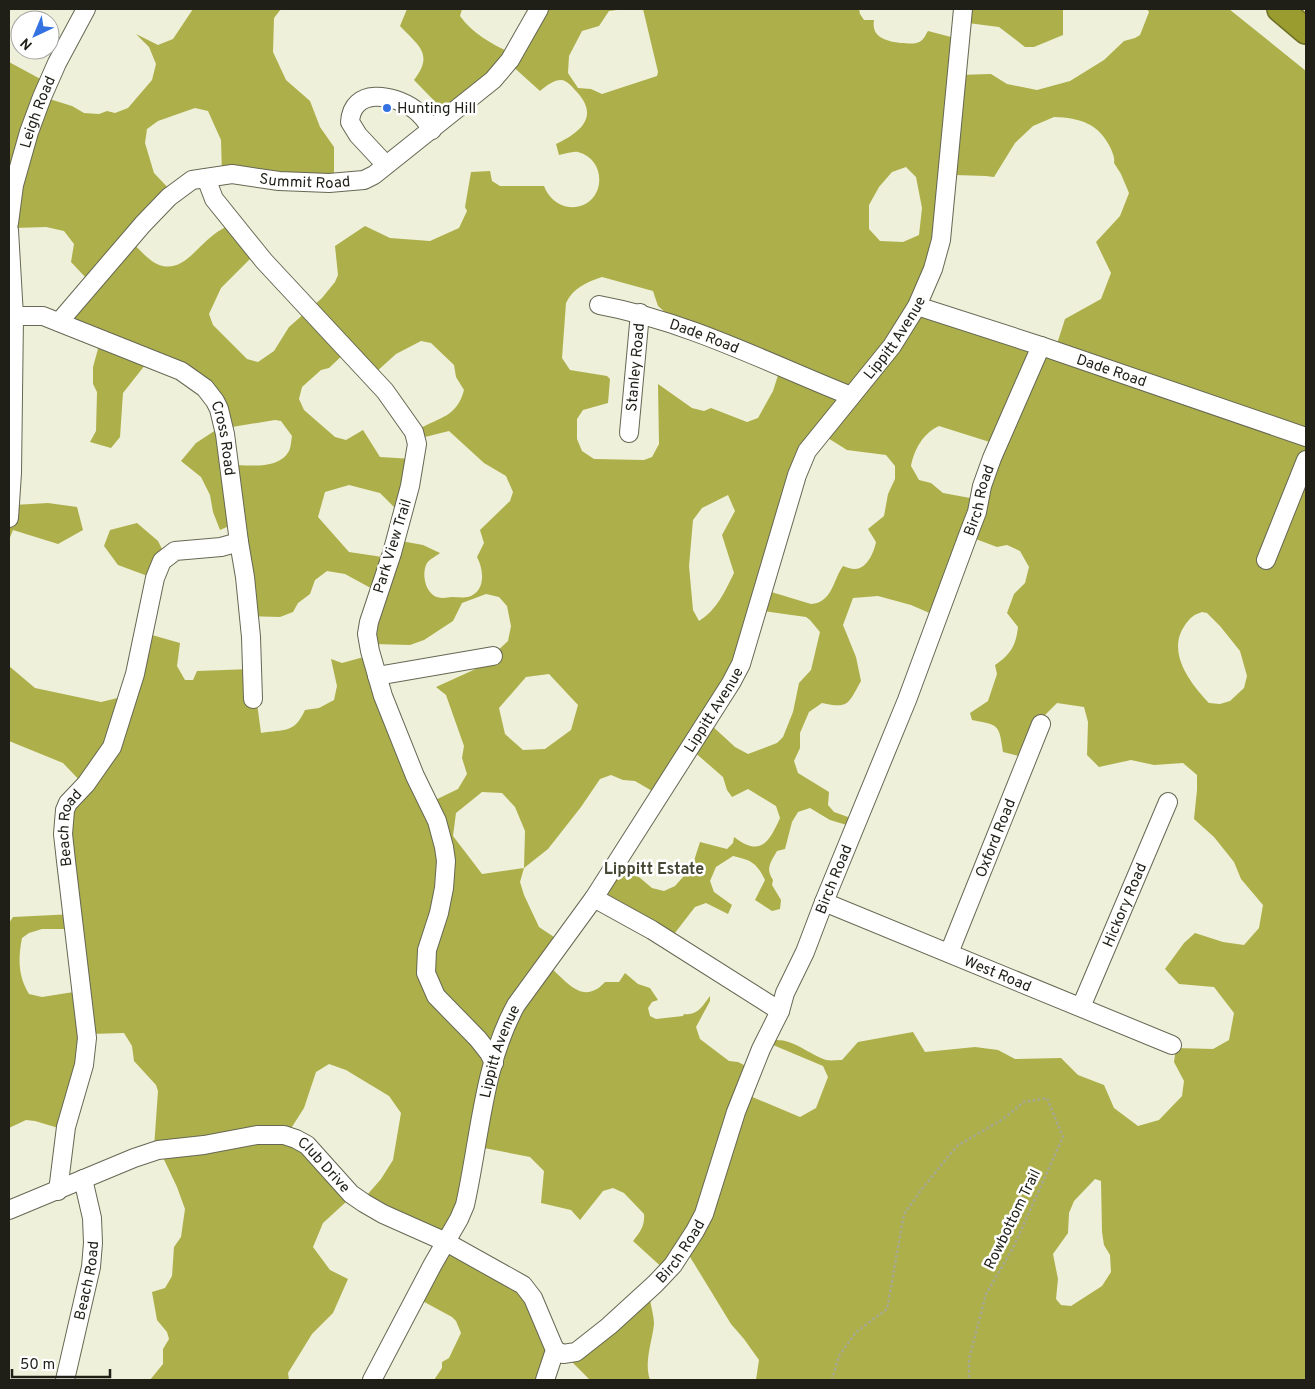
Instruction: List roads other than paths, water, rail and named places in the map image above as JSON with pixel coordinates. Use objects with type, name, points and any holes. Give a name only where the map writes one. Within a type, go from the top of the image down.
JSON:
[{"type":"highway","points":[[1280,9],[1306,31]]},
{"type":"street","name":"Leigh Road","points":[[9,215],[14,185],[29,132],[42,97],[86,9]]},
{"type":"street","name":"Summit Road","points":[[59,322],[143,224],[169,197],[192,180],[232,174],[279,181],[329,183],[364,180],[473,98],[503,70],[539,9]]},
{"type":"street","name":"Lippitt Avenue","points":[[372,1380],[465,1205],[483,1109],[494,1063],[508,1021],[516,1005],[594,898],[731,683],[741,664],[797,475],[807,451],[892,346],[918,306],[934,269],[941,240],[963,9]]},
{"type":"street","points":[[386,165],[358,135],[350,122],[354,105],[361,100],[380,97],[393,98],[401,101],[423,117],[432,130]]},
{"type":"street","name":"Park View Trail","points":[[206,178],[214,199],[304,305],[385,391],[414,432],[417,444],[410,486],[367,634],[383,696],[415,776],[437,821],[444,847],[446,862],[444,888],[428,950],[426,973],[436,996],[478,1039],[494,1063]]},
{"type":"street","points":[[9,230],[14,316],[9,518]]},
{"type":"street","name":"Stanley Road","points":[[599,305],[640,313],[629,433]]},
{"type":"street","name":"Dade Road","points":[[918,306],[1306,437]]},
{"type":"street","name":"Dade Road","points":[[640,313],[672,323],[851,396]]},
{"type":"street","name":"Cross Road","points":[[14,316],[42,316],[181,371],[205,388],[219,409],[225,434],[245,577],[251,636],[253,699]]},
{"type":"street","name":"Birch Road","points":[[555,1350],[563,1354],[576,1352],[638,1301],[673,1265],[704,1214],[736,1112],[761,1049],[780,1011],[785,993],[805,952],[907,700],[970,530],[992,458],[1041,346]]},
{"type":"street","points":[[1266,560],[1306,460]]},
{"type":"street","name":"Beach Road","points":[[58,1191],[66,1127],[84,1065],[87,1038],[63,834],[65,810],[68,803],[105,760],[112,747],[137,665],[155,578],[162,561],[176,551],[221,547],[239,542]]},
{"type":"street","points":[[377,676],[493,656]]},
{"type":"street","name":"Oxford Road","points":[[949,953],[1041,724]]},
{"type":"street","name":"Hickory Road","points":[[1081,1007],[1168,802]]},
{"type":"street","points":[[594,898],[652,930],[780,1011]]},
{"type":"street","name":"West Road","points":[[824,902],[1172,1045]]},
{"type":"street","name":"Club Drive","points":[[9,1210],[134,1158],[158,1150],[204,1145],[257,1135],[284,1135],[307,1145],[352,1194],[364,1203],[383,1214],[446,1242],[523,1285],[534,1298],[555,1350]]},
{"type":"street","name":"Beach Road","points":[[65,1380],[91,1267],[93,1243],[92,1218],[83,1180]]},
{"type":"street","points":[[545,1380],[555,1350]]},
{"type":"place","name":"Hunting Hill","points":[[387,108]]},
{"type":"district","name":"Lippitt Estate","points":[[654,868]]}]
